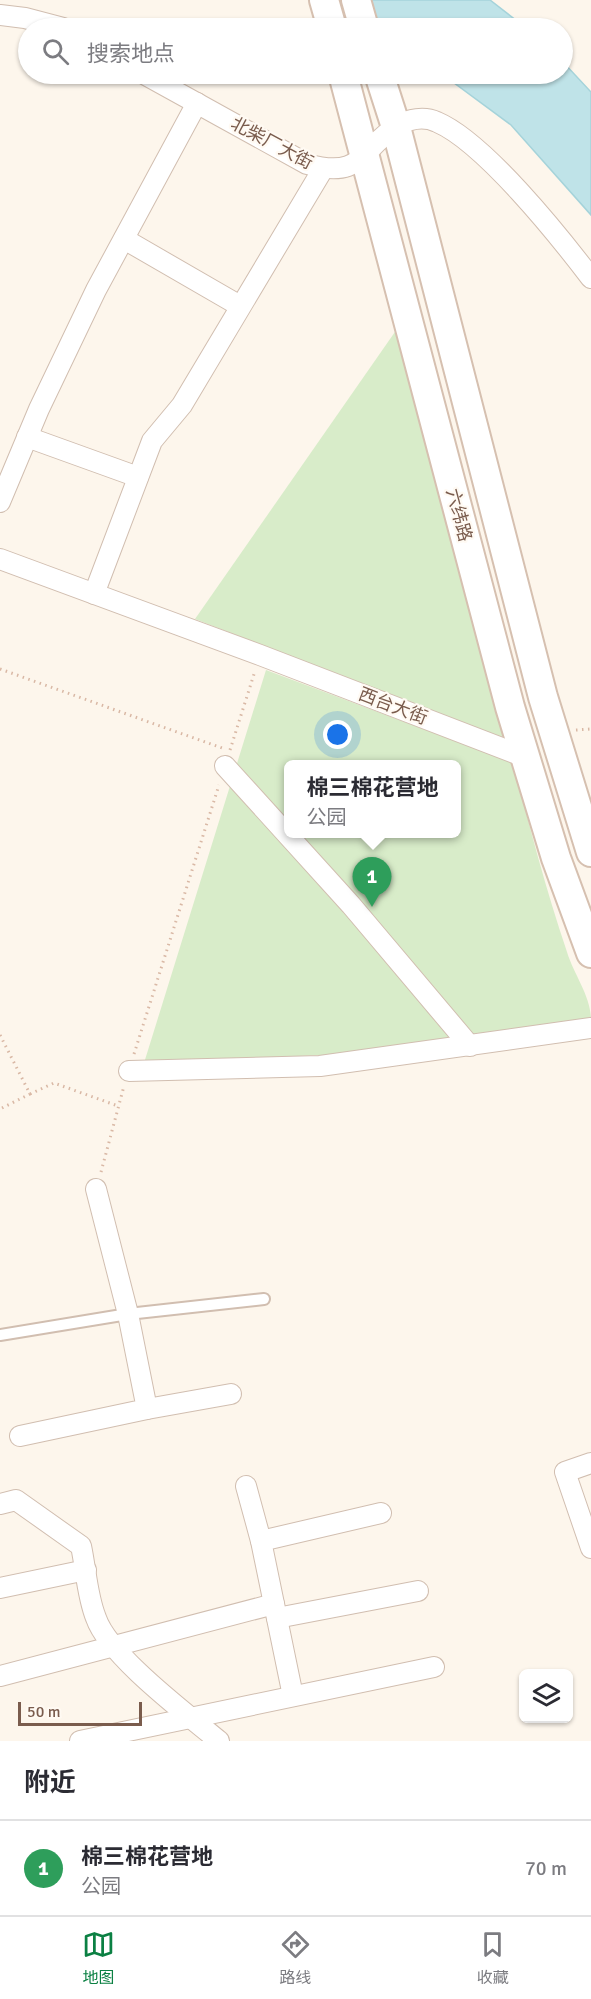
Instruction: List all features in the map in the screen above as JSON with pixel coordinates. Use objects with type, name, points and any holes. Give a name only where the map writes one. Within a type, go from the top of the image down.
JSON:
[{"type":"main road","points":[[356,0],[361,18]]},
{"type":"main road","name":"六纬路","points":[[346,84],[525,757],[556,858],[591,952]]},
{"type":"main road","name":"六纬路","points":[[382,84],[396,127],[531,652],[591,852]]},
{"type":"street","points":[[0,15],[25,18]]},
{"type":"street","name":"北柴厂大街","points":[[162,84],[307,164],[323,169],[348,167],[365,157],[396,127]]},
{"type":"street","points":[[0,502],[66,352],[197,103]]},
{"type":"street","points":[[396,127],[422,118],[436,121],[468,143],[544,220],[591,278]]},
{"type":"street","points":[[94,594],[152,441],[182,405],[323,169]]},
{"type":"street","points":[[124,239],[240,306]]},
{"type":"street","points":[[27,438],[138,477]]},
{"type":"street","name":"西台大街","points":[[0,559],[260,655],[525,757]]},
{"type":"street","points":[[227,759],[284,826]]},
{"type":"street","points":[[294,838],[470,1046]]},
{"type":"street","points":[[129,1071],[320,1066],[591,1028]]},
{"type":"street","points":[[96,1189],[128,1314],[147,1409]]},
{"type":"street","points":[[20,1436],[231,1394]]},
{"type":"street","points":[[591,1463],[565,1472],[591,1548]]},
{"type":"street","points":[[246,1486],[261,1541],[293,1696]]},
{"type":"street","points":[[0,1504],[16,1500],[81,1546],[96,1619],[114,1646],[154,1687],[219,1741]]},
{"type":"street","points":[[261,1541],[381,1513]]},
{"type":"street","points":[[0,1588],[86,1570]]},
{"type":"street","points":[[0,1676],[114,1646],[276,1611],[418,1591]]},
{"type":"street","points":[[80,1741],[190,1716],[434,1667]]},
{"type":"lane","points":[[0,1335],[128,1314],[264,1299]]},
{"type":"path","points":[[96,1189],[118,1106],[260,655]]},
{"type":"path","points":[[0,669],[227,759]]},
{"type":"path","points":[[0,1035],[30,1094]]},
{"type":"path","points":[[0,1109],[54,1083],[118,1106]]},
{"type":"green space","points":[[397,329],[505,740],[195,619]]},
{"type":"green space","points":[[266,670],[514,763],[552,905],[570,961],[582,986],[590,1011],[591,1020],[324,1055],[144,1063]]},
{"type":"water","points":[[354,0],[490,0],[513,18],[375,18]]},
{"type":"water","points":[[573,73],[591,92],[591,215],[511,125],[456,84],[573,84]]},
{"type":"place","name":"棉三棉花营地","points":[[372,907]]}]
